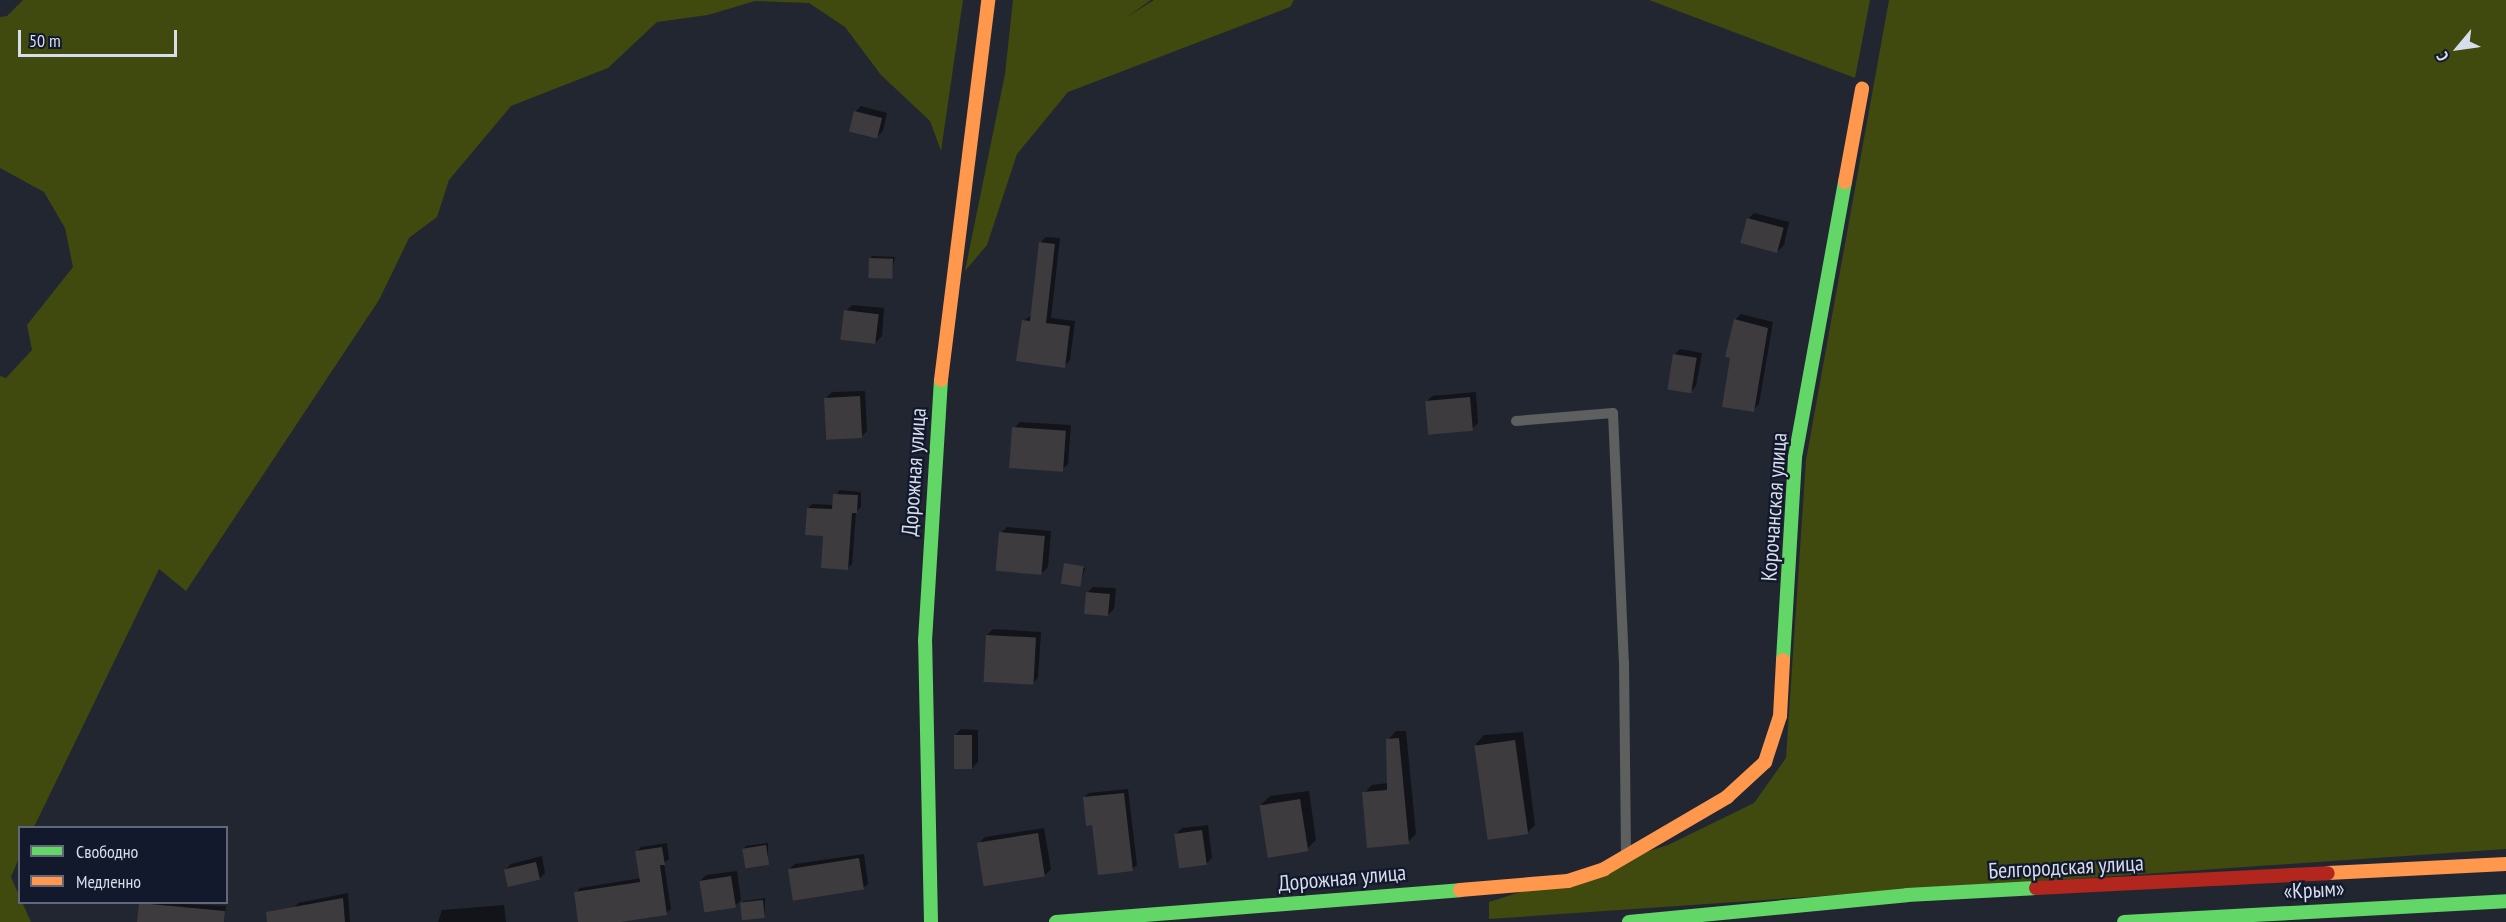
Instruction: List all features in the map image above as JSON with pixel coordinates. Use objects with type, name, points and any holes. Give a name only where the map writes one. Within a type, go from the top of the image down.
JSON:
[{"type":"street","name":"Дорожная улица","points":[[931,922],[926,641],[937,425],[988,0]]},
{"type":"street","name":"Корочанская улица","points":[[1626,855],[1727,797],[1765,762],[1780,716],[1795,457],[1862,89]]},
{"type":"street","name":"Дорожная улица","points":[[1056,922],[1568,881],[1604,869],[1626,855]]},
{"type":"street","name":"Белгородская улица","points":[[1629,922],[1907,895],[2271,896],[2506,864]]},
{"type":"street","name":"«Крым»","points":[[2124,922],[2271,896],[2506,901]]},
{"type":"lane","points":[[1516,421],[1612,413],[1624,663],[1626,855]]},
{"type":"green space","points":[[23,0],[963,0],[941,151],[930,121],[881,75],[845,27],[809,3],[755,1],[708,15],[657,22],[608,68],[511,106],[449,180],[437,217],[409,238],[379,300],[186,591],[159,569],[34,826],[18,826],[18,860],[11,877],[18,893],[18,904],[23,904],[31,922],[0,922],[0,376],[6,378],[32,350],[27,325],[73,267],[65,228],[44,192],[0,168],[0,17],[7,16]]},
{"type":"green space","points":[[1013,0],[1151,0],[1127,17],[1154,0],[1294,0],[1290,7],[1068,92],[1017,154],[987,245],[965,271],[1005,74]]},
{"type":"green space","points":[[1649,0],[1870,0],[1855,78]]},
{"type":"green space","points":[[1889,0],[2506,0],[2506,849],[1489,919],[1489,902],[1668,845],[1754,803],[1786,758],[1806,460]]},
{"type":"building","points":[[854,111],[882,118],[877,138],[849,131]]},
{"type":"building","points":[[1747,218],[1784,228],[1777,253],[1740,243]]},
{"type":"building","points":[[1039,242],[1055,244],[1046,323],[1070,326],[1065,368],[1016,361],[1022,320],[1030,321]]},
{"type":"building","points":[[869,258],[893,259],[892,279],[868,278]]},
{"type":"building","points":[[844,310],[879,314],[875,344],[840,340]]},
{"type":"building","points":[[1734,319],[1768,328],[1754,412],[1722,407],[1730,358],[1725,357]]},
{"type":"building","points":[[1673,354],[1697,358],[1691,393],[1667,390]]},
{"type":"building","points":[[860,396],[862,438],[826,440],[824,398]]},
{"type":"building","points":[[1470,397],[1473,431],[1428,435],[1425,401]]},
{"type":"building","points":[[1012,427],[1066,431],[1063,472],[1009,468]]},
{"type":"building","points":[[833,494],[858,495],[857,513],[852,513],[848,570],[821,568],[823,536],[805,535],[807,508],[832,509]]},
{"type":"building","points":[[999,532],[1045,536],[1041,575],[996,571]]},
{"type":"building","points":[[1064,563],[1084,566],[1080,587],[1061,584]]},
{"type":"building","points":[[1086,592],[1110,594],[1108,616],[1084,614]]},
{"type":"building","points":[[986,635],[1036,638],[1033,685],[984,682]]},
{"type":"building","points":[[954,735],[972,735],[972,769],[954,769]]},
{"type":"building","points":[[1399,738],[1409,844],[1367,848],[1362,792],[1387,790],[1386,739]]},
{"type":"building","points":[[1515,740],[1528,834],[1488,840],[1474,746]]},
{"type":"building","points":[[1124,793],[1133,871],[1098,875],[1092,825],[1086,826],[1083,797]]},
{"type":"building","points":[[1300,799],[1308,851],[1268,858],[1260,805]]},
{"type":"building","points":[[1202,830],[1207,865],[1179,869],[1174,834]]},
{"type":"building","points":[[1038,833],[1045,876],[984,886],[977,843]]},
{"type":"building","points":[[766,845],[769,865],[745,869],[742,849]]},
{"type":"building","points":[[662,847],[665,865],[660,865],[667,915],[620,922],[578,922],[574,892],[640,882],[635,851]]},
{"type":"building","points":[[859,858],[864,890],[793,901],[788,869]]},
{"type":"building","points":[[536,862],[540,880],[508,887],[504,869]]},
{"type":"building","points":[[731,876],[736,908],[704,913],[699,881]]},
{"type":"building","points":[[343,898],[345,922],[267,922],[266,912]]},
{"type":"building","points":[[763,900],[765,918],[742,920],[740,902]]},
{"type":"building","points":[[139,904],[225,911],[224,922],[137,922]]},
{"type":"traffic: fast","points":[[1783,660],[1795,457],[1845,182]]},
{"type":"traffic: fast","points":[[931,922],[925,641],[941,380]]},
{"type":"traffic: fast","points":[[1629,922],[1907,895],[2036,888]]},
{"type":"traffic: fast","points":[[1056,922],[1460,890]]},
{"type":"traffic: fast","points":[[2124,922],[2506,901]]},
{"type":"traffic: slow","points":[[941,380],[988,0]]},
{"type":"traffic: slow","points":[[1845,182],[1862,89]]},
{"type":"traffic: slow","points":[[1460,890],[1568,881],[1604,869],[1727,797],[1765,762],[1780,716],[1783,660]]},
{"type":"traffic: slow","points":[[2328,873],[2506,864]]},
{"type":"traffic: jam","points":[[2036,888],[2328,873]]}]
